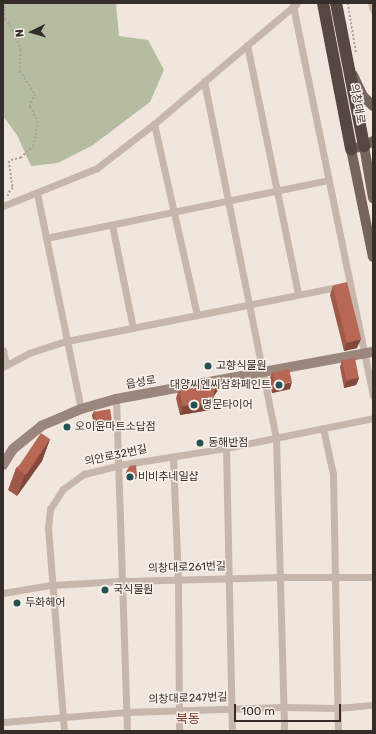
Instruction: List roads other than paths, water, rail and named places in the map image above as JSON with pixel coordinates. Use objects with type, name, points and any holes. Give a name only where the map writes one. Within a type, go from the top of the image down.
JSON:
[{"type":"highway","name":"의창대로","points":[[323,3],[363,145]]},
{"type":"highway","name":"의창대로","points":[[336,3],[363,145]]},
{"type":"main road","points":[[349,66],[363,96],[373,106]]},
{"type":"main road","name":"의창대로","points":[[363,145],[373,198]]},
{"type":"main road","name":"의창대로","points":[[363,145],[373,258]]},
{"type":"main road","name":"읍성로","points":[[3,465],[13,449],[41,426],[82,409],[116,399],[263,374],[369,353]]},
{"type":"street","points":[[372,3],[373,10]]},
{"type":"street","points":[[6,205],[97,168],[154,124],[295,5],[328,180],[350,284],[369,353],[373,396]]},
{"type":"street","points":[[247,45],[298,294]]},
{"type":"street","points":[[204,81],[228,201],[251,304],[276,438],[281,576],[284,731]]},
{"type":"street","points":[[154,124],[197,315]]},
{"type":"street","points":[[46,238],[328,180]]},
{"type":"street","points":[[37,193],[82,409]]},
{"type":"street","points":[[112,225],[133,328]]},
{"type":"street","points":[[3,350],[4,366],[29,353],[67,341],[350,284]]},
{"type":"street","points":[[116,399],[127,731]]},
{"type":"street","name":"의안로32번길","points":[[64,731],[51,585],[48,528],[50,509],[63,489],[84,474],[119,465],[226,448],[373,418]]},
{"type":"street","points":[[323,428],[332,474],[338,731]]},
{"type":"street","points":[[226,448],[232,731]]},
{"type":"street","points":[[173,457],[178,579],[179,731]]},
{"type":"street","name":"의창대로261번길","points":[[3,593],[51,585],[122,581],[281,576],[373,577]]},
{"type":"street","name":"의창대로247번길","points":[[3,722],[63,719],[126,712],[283,707],[337,708],[373,705]]},
{"type":"place","name":"고향식물원","points":[[208,366]]},
{"type":"place","name":"대양씨엔씨삼화페인트","points":[[279,385]]},
{"type":"place","name":"명문타이어","points":[[194,405]]},
{"type":"place","name":"오이윤마트소답점","points":[[67,427]]},
{"type":"place","name":"동해반점","points":[[200,443]]},
{"type":"place","name":"비비추네일샵","points":[[130,477]]},
{"type":"place","name":"국식물원","points":[[105,590]]},
{"type":"place","name":"두화헤어","points":[[17,603]]},
{"type":"district","name":"북동","points":[[188,719]]}]
